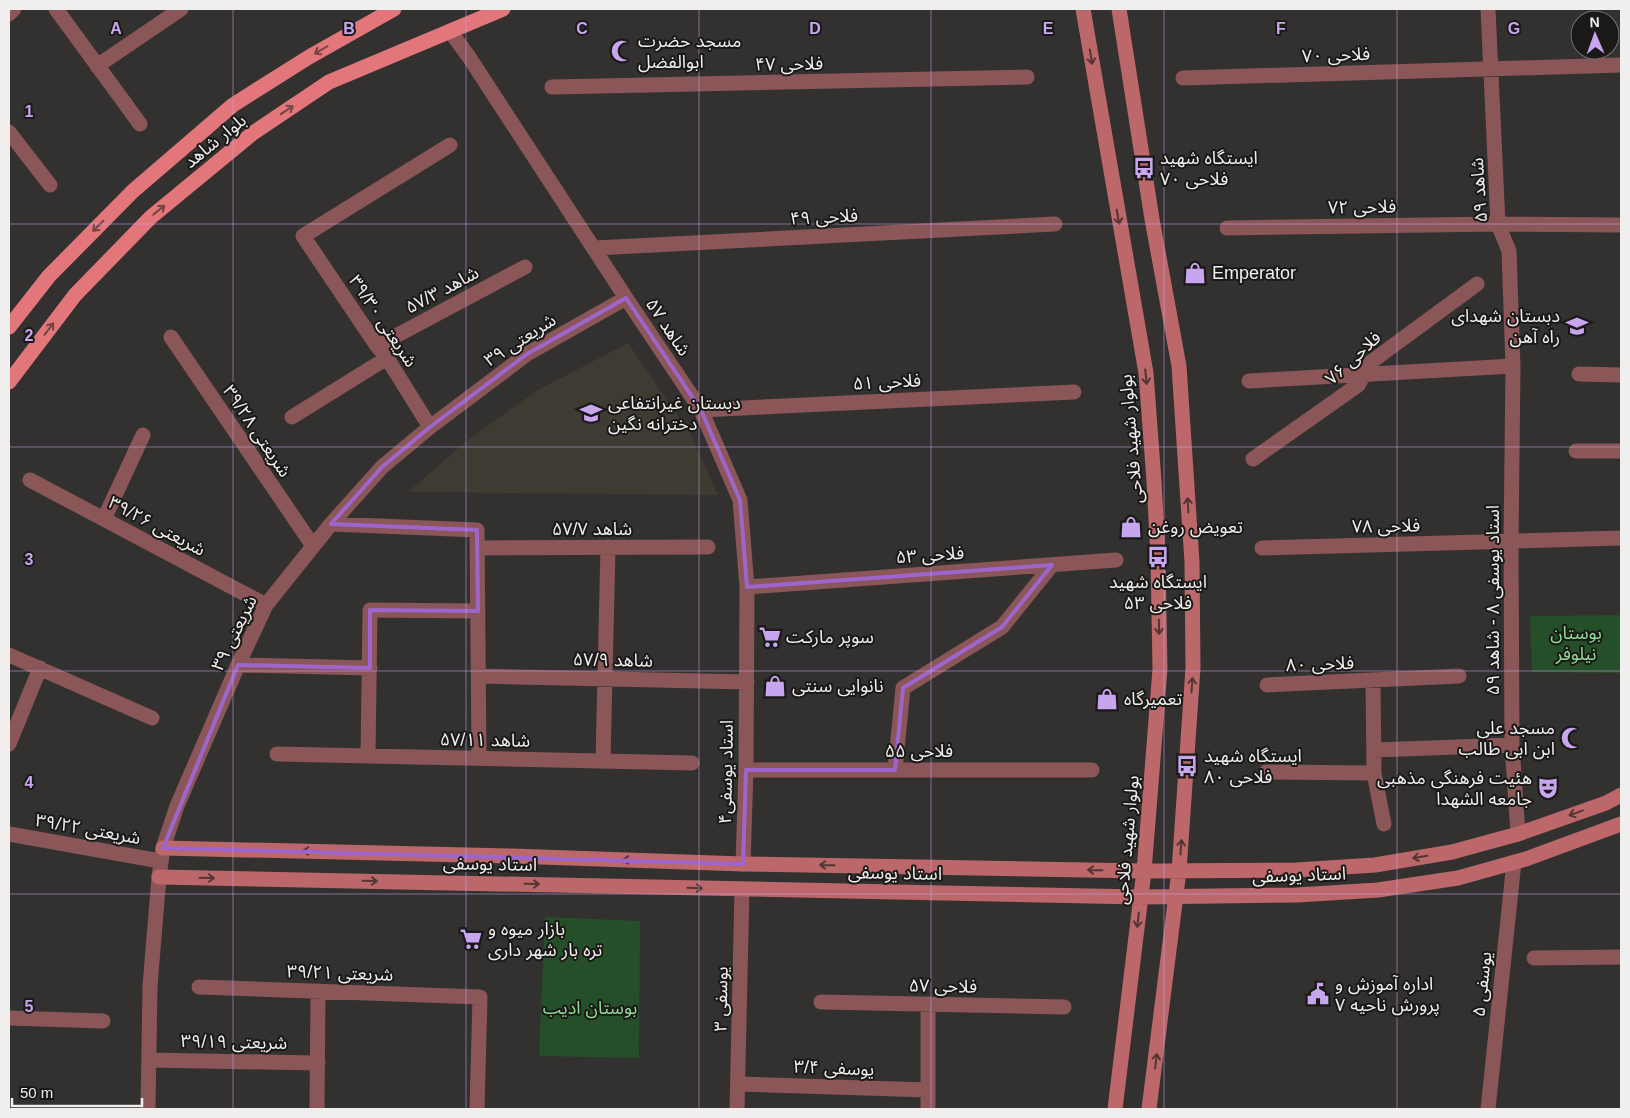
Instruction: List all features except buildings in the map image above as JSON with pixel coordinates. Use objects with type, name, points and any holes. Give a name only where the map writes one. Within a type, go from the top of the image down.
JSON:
[{"type":"main road","name":"بلوار شاهد","points":[[9,328],[49,276],[133,191],[233,106],[309,57],[394,9]]},
{"type":"main road","name":"بلوار شاهد","points":[[9,382],[76,295],[151,216],[253,133],[329,82],[503,9]]},
{"type":"street","points":[[9,14],[14,9]]},
{"type":"street","points":[[56,9],[140,124]]},
{"type":"street","points":[[98,66],[181,9]]},
{"type":"street","name":"بولوار شهید فلاحی","points":[[1083,9],[1146,373],[1158,557],[1160,668],[1144,871],[1115,1109]]},
{"type":"street","points":[[1119,9],[1152,219],[1179,366],[1192,562],[1193,668],[1179,871],[1150,1109]]},
{"type":"street","name":"شاهد ۵۹","points":[[1488,9],[1498,224],[1509,251],[1514,366]]},
{"type":"street","name":"شاهد ۵۷","points":[[450,31],[701,410],[740,500],[747,587],[746,682]]},
{"type":"street","name":"فلاحی ۷۰","points":[[1183,78],[1621,65]]},
{"type":"street","name":"فلاحی ۴۷","points":[[552,87],[1027,78]]},
{"type":"street","points":[[9,132],[50,185]]},
{"type":"street","name":"شریعتی ۳۹/۳۰","points":[[430,427],[387,358],[303,236],[450,144]]},
{"type":"street","name":"فلاحی ۴۹","points":[[594,248],[1055,224]]},
{"type":"street","name":"فلاحی ۷۲","points":[[1227,228],[1498,224],[1621,225]]},
{"type":"street","name":"شاهد ۵۷/۳","points":[[377,346],[525,266]]},
{"type":"street","name":"فلاحی ۷۶","points":[[1253,459],[1358,384],[1371,362],[1477,284]]},
{"type":"street","name":"شریعتی ۳۹","points":[[148,1109],[150,986],[162,855],[177,806],[266,605],[331,524],[382,467],[430,427],[527,354],[626,298]]},
{"type":"street","name":"شریعتی ۳۹/۲۸","points":[[171,337],[313,546]]},
{"type":"street","points":[[292,416],[387,358]]},
{"type":"street","points":[[1249,381],[1514,366]]},
{"type":"street","name":"استاد یوسفی ۸ - شاهد ۵۹","points":[[1514,366],[1511,542],[1512,746],[1518,834]]},
{"type":"street","points":[[1579,374],[1621,375]]},
{"type":"street","name":"فلاحی ۵۱","points":[[701,410],[1074,392]]},
{"type":"street","points":[[104,519],[143,435]]},
{"type":"street","points":[[1576,451],[1621,451]]},
{"type":"street","name":"شریعتی ۳۹/۲۶","points":[[30,480],[266,605]]},
{"type":"street","points":[[331,524],[477,530],[480,758]]},
{"type":"street","name":"فلاحی ۷۸","points":[[1262,548],[1621,538]]},
{"type":"street","points":[[603,761],[608,547]]},
{"type":"street","name":"شاهد ۵۷/۷","points":[[477,548],[708,547]]},
{"type":"street","name":"فلاحی ۵۳","points":[[747,587],[1116,560]]},
{"type":"street","points":[[895,770],[903,688],[1002,627],[1052,565]]},
{"type":"street","points":[[368,756],[370,610],[478,612]]},
{"type":"street","points":[[9,655],[152,718]]},
{"type":"street","points":[[238,665],[370,668]]},
{"type":"street","points":[[9,744],[40,668]]},
{"type":"street","name":"شاهد ۵۷/۹","points":[[479,676],[746,682]]},
{"type":"street","name":"فلاحی ۸۰","points":[[1267,685],[1459,676]]},
{"type":"street","points":[[1373,680],[1374,773],[1384,824]]},
{"type":"street","name":"استاد یوسفی۴","points":[[743,864],[746,682]]},
{"type":"street","points":[[1374,750],[1512,746]]},
{"type":"street","name":"شاهد ۵۷/۱۱","points":[[277,754],[692,763]]},
{"type":"street","name":"فلاحی ۵۵","points":[[746,770],[1092,770]]},
{"type":"street","points":[[1266,772],[1374,773]]},
{"type":"street","name":"استاد یوسفی","points":[[162,855],[512,856],[743,864],[1144,871],[1296,870],[1375,865],[1452,852],[1518,834],[1606,803],[1621,794]]},
{"type":"street","name":"استاد یوسفی","points":[[159,877],[1140,897],[1297,895],[1378,890],[1458,878],[1514,862],[1621,824]]},
{"type":"street","name":"شریعتی ۳۹/۲۲","points":[[9,834],[162,855]]},
{"type":"street","name":"یوسفی ۵","points":[[1488,1109],[1514,862]]},
{"type":"street","points":[[742,889],[743,864]]},
{"type":"street","name":"یوسفی ۳","points":[[737,1109],[742,889]]},
{"type":"street","points":[[1534,958],[1621,957]]},
{"type":"street","name":"شریعتی ۳۹/۲۱","points":[[199,987],[480,997],[477,1109]]},
{"type":"street","points":[[317,1109],[318,992]]},
{"type":"street","name":"فلاحی ۵۷","points":[[821,1002],[1064,1007]]},
{"type":"street","points":[[928,1004],[928,1109]]},
{"type":"street","points":[[9,1018],[103,1021]]},
{"type":"street","name":"شریعتی ۳۹/۱۹","points":[[149,1060],[318,1063]]},
{"type":"street","name":"یوسفی ۳/۴","points":[[738,1084],[928,1090]]},
{"type":"highlighted area","points":[[626,298],[701,410],[740,500],[747,587],[1052,565],[1002,627],[903,688],[895,770],[746,770],[743,864],[163,848],[238,665],[370,668],[370,610],[478,611],[477,530],[331,524],[382,467],[430,427],[527,354]]},
{"type":"shaded area","name":"دبستان غیرانتفاعی دخترانه نگین","points":[[628,343],[691,435],[718,495],[408,492],[469,439],[536,391]]},
{"type":"green space","name":"بوستان نیلوفر","points":[[1621,615],[1621,673],[1532,672],[1530,616]]},
{"type":"green space","name":"بوستان ادیب","points":[[545,917],[640,921],[639,1058],[539,1056]]},
{"type":"place","name":"مسجد حضرت ابوالفضل","points":[[622,51]]},
{"type":"place","name":"ایستگاه شهید فلاحی ۷۰","points":[[1144,168]]},
{"type":"place","name":"Emperator","points":[[1195,273]]},
{"type":"place","name":"دبستان شهدای راه آهن","points":[[1577,326]]},
{"type":"place","name":"دبستان غیرانتفاعی دخترانه نگین","points":[[591,413]]},
{"type":"place","name":"تعویض روغن","points":[[1131,527]]},
{"type":"place","name":"ایستگاه شهید فلاحی ۵۳","points":[[1158,557]]},
{"type":"place","name":"سوپر مارکت","points":[[770,637]]},
{"type":"place","name":"نانوایی سنتی","points":[[775,686]]},
{"type":"place","name":"تعمیرگاه","points":[[1107,699]]},
{"type":"place","name":"مسجد علی ابن ابی طالب","points":[[1572,738]]},
{"type":"place","name":"ایستگاه شهید فلاحی ۸۰","points":[[1187,766]]},
{"type":"place","name":"هئیت فرهنگی مذهبی جامعه الشهدا","points":[[1548,788]]},
{"type":"place","name":"بازار میوه و تره بار شهر داری","points":[[471,939]]},
{"type":"place","name":"اداره آموزش و پرورش ناحیه ۷","points":[[1318,994]]}]
